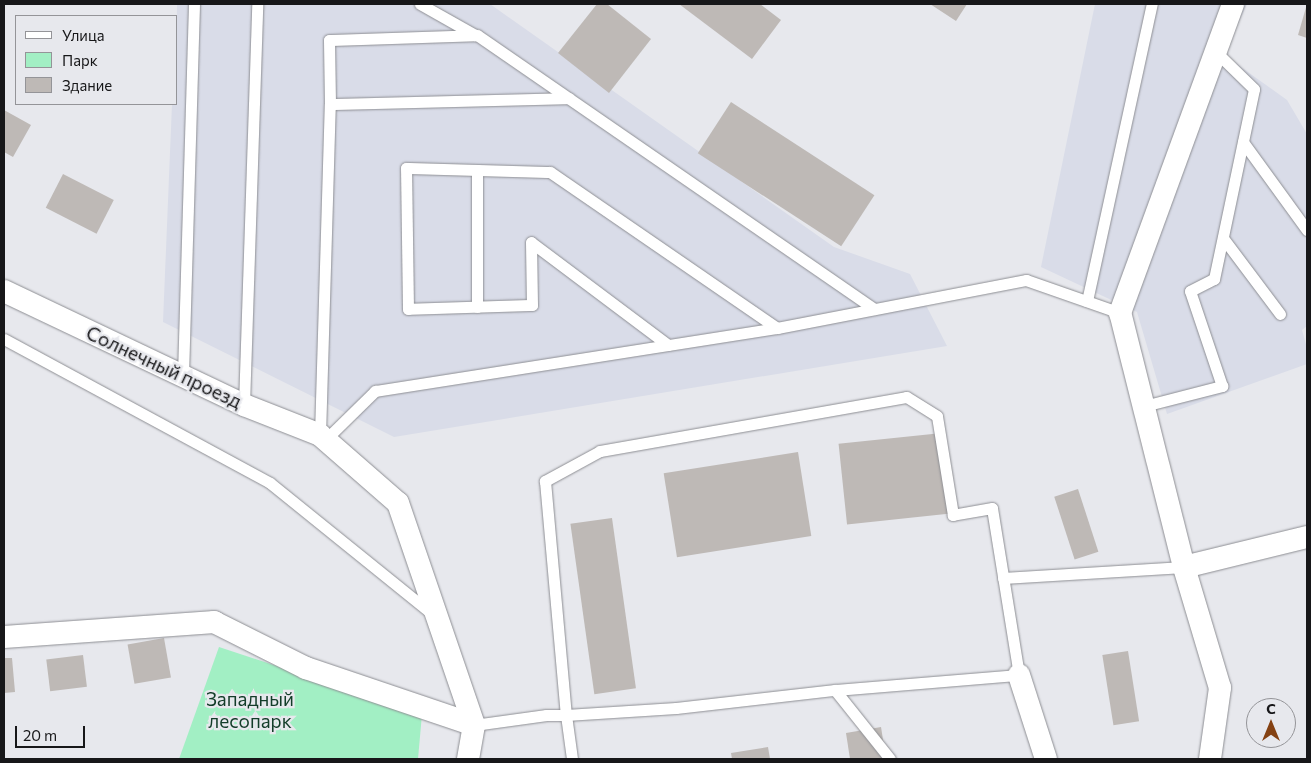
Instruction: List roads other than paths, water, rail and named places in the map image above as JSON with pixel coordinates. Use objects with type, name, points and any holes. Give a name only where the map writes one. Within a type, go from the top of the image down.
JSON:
[{"type":"street","points":[[1210,759],[1220,688],[1184,567],[1120,313],[1234,4]]},
{"type":"street","name":"Солнечный проезд","points":[[4,291],[244,405],[323,437]]},
{"type":"street","points":[[323,437],[398,503],[474,725],[468,759]]},
{"type":"street","points":[[1184,567],[1307,537]]},
{"type":"street","points":[[4,637],[214,622],[306,668],[474,725]]},
{"type":"street","points":[[1018,675],[1046,759]]},
{"type":"lane","points":[[183,375],[194,4]]},
{"type":"lane","points":[[244,405],[257,4]]},
{"type":"lane","points":[[420,4],[476,35],[874,309]]},
{"type":"lane","points":[[1086,301],[1152,4]]},
{"type":"lane","points":[[323,437],[330,104],[329,40],[476,35]]},
{"type":"lane","points":[[1144,406],[1222,386],[1190,291],[1214,279],[1254,89],[1216,52]]},
{"type":"lane","points":[[330,104],[569,98]]},
{"type":"lane","points":[[1243,142],[1307,230]]},
{"type":"lane","points":[[668,345],[530,242],[532,305],[408,308],[406,168],[550,172],[777,328]]},
{"type":"lane","points":[[476,170],[477,307]]},
{"type":"lane","points":[[1222,238],[1280,314]]},
{"type":"lane","points":[[323,437],[375,391],[777,328],[1026,280],[1120,313]]},
{"type":"lane","points":[[4,339],[270,483],[437,617]]},
{"type":"lane","points":[[474,725],[546,715],[566,715],[676,708],[835,690],[1018,675],[992,508],[953,515],[937,416],[906,397],[600,451],[544,481],[566,715],[572,759]]},
{"type":"lane","points":[[1003,578],[1184,567]]},
{"type":"lane","points":[[835,690],[890,759]]},
{"type":"park label","name":"Западный лесопарк","points":[[250,710]]}]
